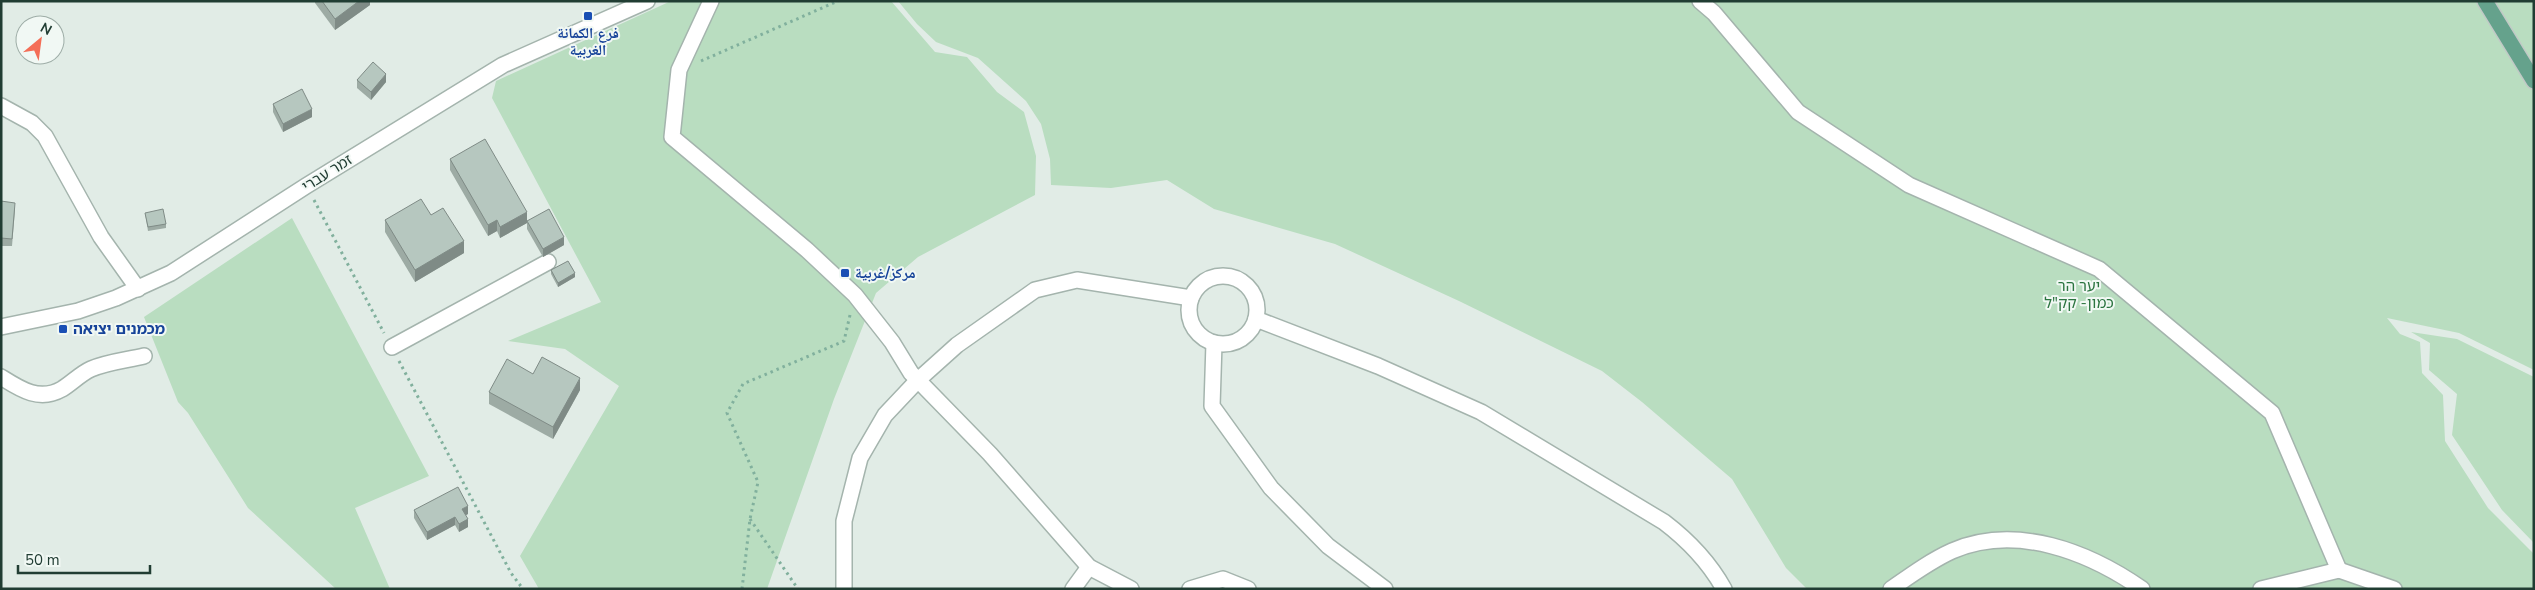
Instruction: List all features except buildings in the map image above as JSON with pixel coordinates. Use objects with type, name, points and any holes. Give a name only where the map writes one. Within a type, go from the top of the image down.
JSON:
[{"type":"main road","points":[[2486,1],[2534,81]]},
{"type":"street","name":"זמר עברי","points":[[1,327],[78,311],[138,289],[172,273],[306,186],[503,65],[647,1]]},
{"type":"street","points":[[711,1],[680,70],[672,137],[807,250],[855,295],[892,342],[911,373],[990,454],[1089,567],[1131,589]]},
{"type":"street","points":[[1700,1],[1714,13],[1798,112],[1909,185],[2099,269],[2272,413],[2339,570]]},
{"type":"street","points":[[1,106],[32,123],[45,136],[101,237],[138,289]]},
{"type":"street","points":[[392,347],[548,262]]},
{"type":"street","points":[[1217,277],[1228,277],[1243,284],[1254,296],[1257,306],[1256,319],[1246,336],[1236,342],[1214,343],[1204,338],[1190,320],[1191,298],[1197,288],[1206,281],[1217,277]]},
{"type":"street","points":[[844,589],[844,521],[860,458],[885,415],[918,380],[957,345],[1035,290],[1077,280],[1191,298]]},
{"type":"street","points":[[1256,319],[1396,374],[1482,412],[1514,430],[1664,522],[1681,535],[1701,556],[1724,589]]},
{"type":"street","points":[[1214,343],[1212,406],[1271,488],[1328,546],[1385,589]]},
{"type":"street","points":[[1,377],[24,391],[38,396],[62,390],[94,368],[144,356]]},
{"type":"street","points":[[1891,589],[1925,565],[1954,550],[1976,544],[2006,541],[2040,543],[2066,548],[2123,576],[2142,589]]},
{"type":"street","points":[[1073,589],[1089,567]]},
{"type":"street","points":[[2261,589],[2339,570],[2394,589]]},
{"type":"street","points":[[1190,589],[1223,579],[1248,589]]},
{"type":"path","points":[[680,70],[838,1]]},
{"type":"path","points":[[306,186],[511,572],[522,589]]},
{"type":"path","points":[[742,589],[750,519],[758,482],[727,413],[743,384],[844,341],[855,295]]},
{"type":"path","points":[[750,519],[798,589]]},
{"type":"green space","points":[[671,1],[891,1],[935,52],[967,57],[997,92],[1024,112],[1036,156],[1035,195],[918,257],[876,293],[834,399],[767,589],[539,589],[520,556],[619,386],[565,349],[508,341],[601,302],[492,98],[496,81]]},
{"type":"green space","name":"יער הר כמון- קק\"ל","points":[[898,1],[2534,1],[2534,370],[2459,333],[2387,318],[2400,334],[2420,342],[2422,373],[2443,395],[2445,441],[2488,508],[2534,554],[2534,589],[1807,589],[1786,568],[1732,479],[1642,402],[1602,371],[1459,301],[1335,244],[1214,209],[1167,180],[1111,188],[1051,185],[1050,159],[1041,124],[1026,101],[978,58],[936,42],[917,24]]},
{"type":"green space","points":[[292,218],[429,476],[355,508],[390,589],[336,589],[248,508],[188,413],[178,402],[144,317]]},
{"type":"green space","points":[[2411,332],[2457,339],[2534,377],[2534,543],[2502,510],[2452,435],[2457,394],[2429,370],[2430,343]]},
{"type":"place","name":"فرع الكمانة الغربية","points":[[588,16]]},
{"type":"place","name":"مركز/غربية","points":[[845,273]]},
{"type":"place","name":"מכמנים יציאה","points":[[63,329]]}]
